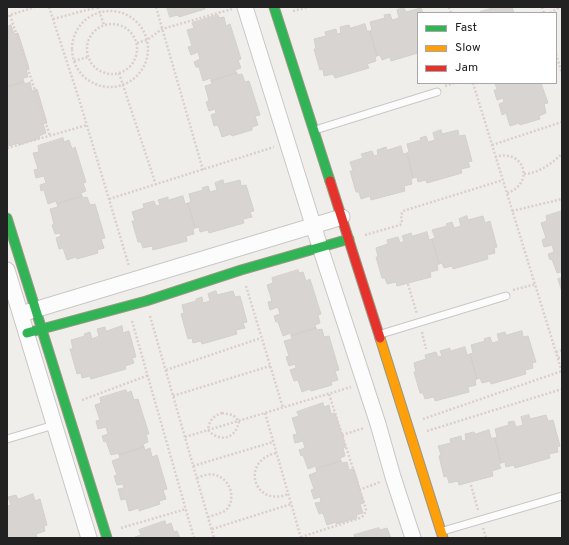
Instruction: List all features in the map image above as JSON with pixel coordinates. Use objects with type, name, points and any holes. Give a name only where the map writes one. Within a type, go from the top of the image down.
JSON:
[{"type":"street","points":[[245,7],[313,226],[414,538]]},
{"type":"street","points":[[274,7],[315,130],[442,535]]},
{"type":"street","points":[[21,314],[342,217]]},
{"type":"street","points":[[7,218],[106,535]]},
{"type":"street","points":[[27,333],[146,300],[241,270],[349,239]]},
{"type":"street","points":[[7,270],[89,538]]},
{"type":"lane","points":[[315,130],[437,92]]},
{"type":"lane","points":[[379,335],[504,296]]},
{"type":"lane","points":[[7,439],[54,426]]},
{"type":"lane","points":[[442,535],[562,496]]},
{"type":"path","points":[[35,7],[9,15],[50,136]]},
{"type":"path","points":[[49,7],[87,125],[134,280]]},
{"type":"path","points":[[52,19],[98,7],[104,25]]},
{"type":"path","points":[[156,7],[203,170]]},
{"type":"path","points":[[137,43],[147,40],[162,29],[238,7]]},
{"type":"path","points":[[116,11],[128,15],[139,23],[147,40],[148,54],[144,67],[135,78],[123,85],[110,87],[97,85],[85,78],[80,73],[74,61],[73,41],[78,29],[86,20],[100,12],[116,11]]},
{"type":"path","points":[[118,24],[125,26],[135,37],[137,43],[138,51],[132,65],[119,73],[104,73],[97,70],[91,64],[88,57],[87,44],[89,38],[98,27],[104,25],[118,24]]},
{"type":"path","points":[[74,61],[88,57]]},
{"type":"path","points":[[557,57],[562,74]]},
{"type":"path","points":[[119,73],[156,185]]},
{"type":"path","points":[[408,424],[562,372],[473,84]]},
{"type":"path","points":[[492,145],[562,122]]},
{"type":"path","points":[[7,148],[87,125]]},
{"type":"path","points":[[109,199],[287,142]]},
{"type":"path","points":[[495,157],[503,154],[511,156],[518,160],[522,167],[524,174],[519,187],[507,193]]},
{"type":"path","points":[[524,174],[538,171],[562,154]]},
{"type":"path","points":[[349,239],[400,225],[402,223],[401,215],[403,211],[503,180]]},
{"type":"path","points":[[512,211],[562,199]]},
{"type":"path","points":[[241,270],[283,408]]},
{"type":"path","points":[[504,296],[506,292],[536,284]]},
{"type":"path","points":[[146,300],[214,538]]},
{"type":"path","points":[[127,305],[194,538]]},
{"type":"path","points":[[166,370],[262,338]]},
{"type":"path","points":[[556,352],[562,350]]},
{"type":"path","points":[[558,358],[562,357]]},
{"type":"path","points":[[173,396],[270,366]]},
{"type":"path","points":[[65,406],[148,374]]},
{"type":"path","points":[[185,437],[364,382]]},
{"type":"path","points":[[411,436],[562,390]]},
{"type":"path","points":[[265,413],[301,538],[363,516],[366,509],[328,394]]},
{"type":"path","points":[[208,430],[209,422],[222,413],[233,415],[239,421]]},
{"type":"path","points":[[208,430],[216,437],[225,438],[236,430],[239,421]]},
{"type":"path","points":[[342,435],[378,424]]},
{"type":"path","points":[[193,466],[273,442]]},
{"type":"path","points":[[276,453],[261,460],[255,470],[256,481],[261,491],[271,496],[282,496],[288,494]]},
{"type":"path","points":[[197,478],[214,474],[224,479],[230,489],[231,501],[225,511],[208,517]]},
{"type":"path","points":[[359,490],[393,477]]},
{"type":"path","points":[[212,529],[291,504]]},
{"type":"path","points":[[106,535],[186,509]]},
{"type":"building","points":[[167,7],[205,7],[205,9],[179,17],[178,15],[170,17]]},
{"type":"building","points":[[496,7],[512,7],[514,12],[480,12]]},
{"type":"building","points":[[404,8],[406,12],[421,8],[423,12],[417,12],[417,53],[391,61],[390,57],[382,60],[380,55],[377,56],[370,31],[372,30],[370,22],[385,18],[384,15],[390,14],[392,20],[399,18],[397,10]]},
{"type":"building","points":[[218,15],[219,18],[224,17],[226,26],[230,24],[241,59],[238,60],[241,68],[235,70],[237,73],[211,81],[211,78],[203,81],[199,67],[196,67],[194,62],[200,59],[198,52],[191,55],[188,47],[192,46],[187,30],[194,28],[192,23]]},
{"type":"building","points":[[365,24],[367,31],[370,31],[377,56],[375,57],[376,61],[367,64],[369,68],[335,78],[333,74],[324,76],[323,69],[320,70],[314,49],[316,49],[314,39],[326,36],[325,32],[336,29],[337,34],[341,33],[340,27],[349,25],[350,28]]},
{"type":"building","points":[[11,25],[14,34],[18,33],[29,68],[26,69],[28,77],[23,78],[24,82],[7,87],[7,27]]},
{"type":"building","points":[[237,73],[237,75],[242,74],[245,82],[249,81],[260,115],[255,116],[258,125],[252,127],[252,130],[232,136],[231,134],[222,137],[218,125],[214,126],[211,115],[216,113],[215,109],[209,111],[206,102],[209,101],[205,86],[212,84],[211,81]]},
{"type":"building","points":[[24,82],[25,84],[30,82],[32,91],[37,89],[47,123],[43,124],[46,133],[39,136],[40,138],[19,145],[18,143],[9,146],[7,137],[7,87]]},
{"type":"building","points":[[495,84],[541,84],[548,103],[544,104],[546,113],[539,116],[540,119],[520,125],[519,123],[510,126],[506,113],[502,115],[499,104],[504,102],[503,98],[497,100],[494,90],[497,90]]},
{"type":"building","points":[[441,130],[442,134],[458,130],[459,136],[465,135],[472,161],[468,162],[470,167],[461,169],[462,173],[427,183],[426,180],[418,182],[417,177],[413,178],[407,153],[409,152],[407,144],[421,140],[420,138],[426,136],[428,142],[435,140],[433,133]]},
{"type":"building","points":[[63,138],[64,142],[69,140],[72,149],[75,147],[86,182],[83,183],[86,191],[81,193],[82,196],[57,204],[56,201],[48,204],[44,190],[41,191],[40,185],[46,183],[44,176],[36,178],[34,170],[38,169],[33,153],[39,152],[38,146]]},
{"type":"building","points":[[401,146],[403,154],[407,153],[413,178],[411,179],[412,184],[404,186],[405,191],[371,200],[370,196],[361,199],[359,192],[356,192],[350,171],[353,171],[350,162],[363,158],[361,154],[372,151],[374,156],[378,155],[377,150],[386,147],[387,150]]},
{"type":"building","points":[[223,180],[224,184],[240,180],[241,186],[246,185],[254,211],[250,212],[252,217],[243,219],[244,223],[209,233],[208,230],[200,232],[199,227],[195,228],[188,203],[191,202],[189,194],[203,190],[202,188],[208,186],[210,192],[217,190],[215,183]]},
{"type":"building","points":[[82,196],[83,198],[87,197],[90,205],[95,204],[105,238],[101,239],[104,248],[97,250],[98,253],[77,259],[76,257],[67,260],[63,248],[59,249],[56,238],[61,236],[60,233],[55,234],[50,209],[58,207],[57,204]]},
{"type":"building","points":[[183,196],[185,204],[188,203],[195,228],[193,229],[194,234],[186,236],[187,241],[153,250],[152,246],[143,248],[141,242],[138,242],[132,221],[135,221],[132,212],[144,208],[143,204],[154,201],[156,206],[160,205],[158,200],[168,197],[168,200]]},
{"type":"building","points":[[562,211],[562,272],[557,273],[552,259],[550,260],[548,254],[554,252],[552,245],[544,247],[542,240],[546,238],[541,223],[547,221],[546,216]]},
{"type":"building","points":[[467,216],[468,220],[483,216],[485,223],[490,221],[497,247],[494,248],[495,253],[487,255],[488,259],[453,269],[452,266],[444,268],[442,263],[439,264],[432,239],[435,238],[432,230],[447,226],[446,224],[452,222],[454,228],[461,226],[459,219]]},
{"type":"building","points":[[427,232],[429,240],[432,239],[439,264],[437,265],[438,270],[430,272],[431,277],[397,286],[396,282],[387,284],[385,278],[382,278],[376,257],[378,257],[376,248],[388,244],[387,240],[398,237],[400,243],[404,241],[402,236],[411,233],[412,236]]},
{"type":"building","points":[[298,270],[299,273],[303,272],[306,281],[310,279],[321,314],[318,315],[320,323],[315,325],[316,328],[291,336],[291,333],[283,336],[274,316],[280,314],[278,307],[270,310],[268,302],[272,301],[267,285],[273,283],[272,278]]},
{"type":"building","points":[[562,278],[562,292],[558,279]]},
{"type":"building","points":[[216,291],[217,295],[233,291],[235,297],[240,296],[247,322],[243,323],[245,328],[236,330],[237,334],[202,344],[201,341],[193,343],[192,338],[188,339],[181,314],[184,313],[182,305],[196,301],[196,299],[202,297],[203,303],[210,301],[208,294]]},
{"type":"building","points":[[122,326],[123,333],[129,331],[136,357],[132,358],[134,363],[125,366],[126,369],[91,379],[90,376],[82,378],[81,373],[77,374],[70,349],[73,349],[71,340],[85,336],[84,334],[90,332],[92,339],[99,336],[97,329],[105,327],[106,331]]},
{"type":"building","points":[[316,328],[317,330],[322,329],[324,337],[329,336],[339,370],[335,371],[338,380],[331,382],[332,385],[302,392],[298,380],[294,381],[290,370],[296,368],[295,364],[289,366],[286,357],[289,356],[284,341],[292,339],[291,336]]},
{"type":"building","points":[[522,331],[523,337],[528,336],[536,362],[532,363],[533,368],[525,370],[526,374],[491,384],[490,381],[482,383],[480,378],[477,379],[470,354],[473,353],[471,345],[485,341],[484,339],[490,337],[492,343],[499,341],[497,334],[505,332],[506,335]]},
{"type":"building","points":[[465,347],[467,355],[470,354],[477,379],[475,380],[476,385],[468,387],[469,392],[435,401],[434,397],[425,399],[423,393],[420,393],[414,372],[416,372],[414,363],[426,359],[425,355],[436,352],[438,357],[442,356],[440,351],[450,348],[450,351]]},
{"type":"building","points":[[126,390],[127,393],[131,391],[134,400],[138,399],[149,434],[146,434],[148,442],[143,444],[144,447],[119,455],[119,453],[111,455],[106,441],[104,442],[102,436],[108,434],[106,427],[98,429],[96,421],[100,420],[95,405],[101,403],[100,398]]},
{"type":"building","points":[[323,403],[324,407],[329,405],[331,414],[335,413],[346,447],[343,448],[345,456],[340,458],[341,461],[316,469],[316,466],[308,469],[303,455],[301,456],[299,450],[305,448],[303,441],[295,443],[293,435],[297,434],[292,418],[299,416],[297,412]]},
{"type":"building","points":[[529,415],[530,419],[546,415],[548,421],[553,420],[560,446],[557,447],[558,452],[549,454],[550,458],[515,468],[514,465],[506,467],[505,462],[501,463],[495,438],[497,437],[495,429],[509,425],[508,422],[514,421],[516,427],[523,425],[521,417]]},
{"type":"building","points":[[489,430],[491,438],[495,438],[501,468],[492,471],[493,476],[459,485],[458,481],[449,483],[447,476],[444,477],[439,456],[441,455],[438,446],[451,443],[450,439],[461,436],[462,441],[466,440],[465,434],[474,432],[475,434]]},
{"type":"building","points":[[144,447],[145,450],[150,448],[152,457],[157,455],[167,489],[163,490],[166,499],[159,501],[160,504],[139,511],[139,508],[129,511],[126,499],[121,500],[118,489],[124,488],[123,484],[117,485],[114,476],[117,475],[112,461],[120,458],[119,455]]},
{"type":"building","points":[[341,461],[342,463],[347,462],[349,470],[354,469],[364,503],[360,504],[363,513],[356,515],[357,518],[327,525],[323,513],[319,514],[315,503],[321,502],[320,497],[314,499],[311,490],[314,489],[309,475],[317,472],[316,469]]},
{"type":"building","points":[[33,494],[35,501],[40,499],[47,525],[44,526],[45,531],[36,534],[37,538],[7,538],[7,506],[11,505],[8,497],[16,495],[18,499]]},
{"type":"building","points":[[165,521],[166,525],[171,523],[174,532],[177,531],[180,538],[135,538],[141,535],[139,530]]},
{"type":"building","points":[[379,528],[380,530],[387,528],[391,538],[355,538],[354,535]]},
{"type":"traffic: fast","points":[[274,7],[330,181]]},
{"type":"traffic: fast","points":[[7,218],[107,538]]},
{"type":"traffic: fast","points":[[27,333],[146,301],[241,270],[349,239]]},
{"type":"traffic: slow","points":[[380,338],[443,538]]},
{"type":"traffic: jam","points":[[330,181],[380,338]]}]
